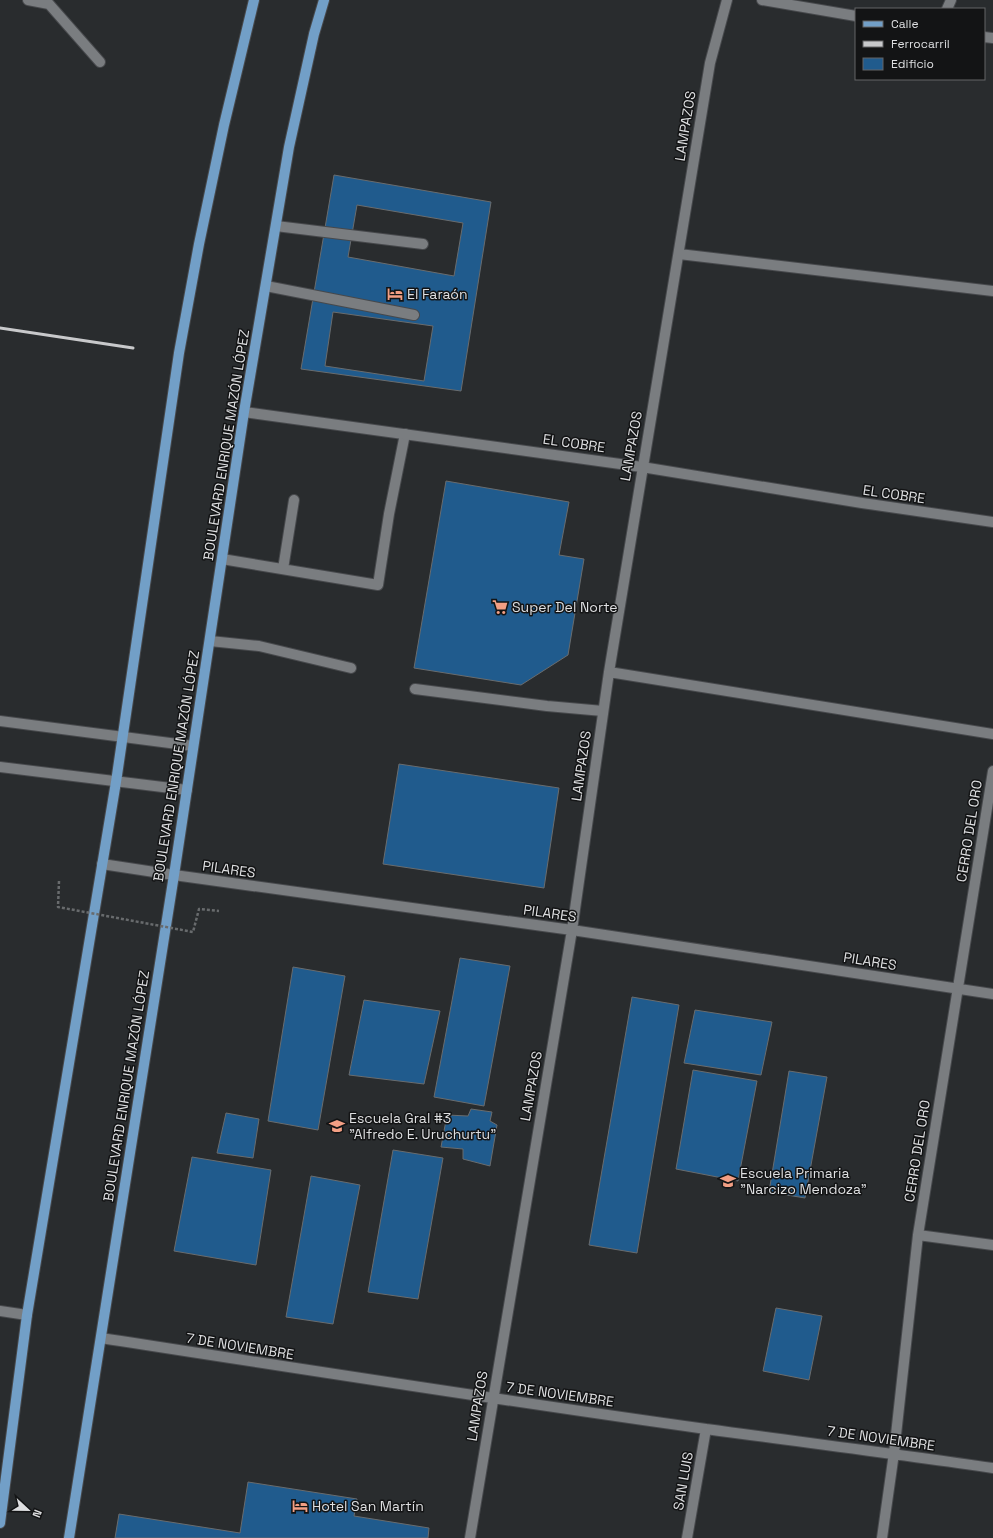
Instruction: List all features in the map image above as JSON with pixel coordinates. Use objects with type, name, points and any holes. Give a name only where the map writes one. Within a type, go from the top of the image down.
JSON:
[{"type":"main road","points":[[0,1523],[2,1486],[27,1315],[116,782],[179,353],[199,244],[221,140],[254,0]]},
{"type":"main road","name":"BOULEVARD ENRIQUE MAZÓN LÓPEZ","points":[[69,1538],[174,875],[244,412],[289,147],[314,34],[324,0]]},
{"type":"street","points":[[28,0],[49,4],[100,62]]},
{"type":"street","name":"LAMPAZOS","points":[[470,1538],[572,930],[603,711],[642,467],[710,63],[727,0]]},
{"type":"street","points":[[762,0],[855,16]]},
{"type":"street","points":[[276,226],[423,244]]},
{"type":"street","points":[[679,254],[993,291]]},
{"type":"street","points":[[266,286],[414,315]]},
{"type":"street","name":"EL COBRE","points":[[244,412],[642,467],[862,503],[993,522]]},
{"type":"street","points":[[222,559],[378,585],[389,514],[405,434]]},
{"type":"street","points":[[283,569],[294,500]]},
{"type":"street","points":[[210,641],[259,646],[351,668]]},
{"type":"street","points":[[609,672],[993,734]]},
{"type":"street","points":[[415,689],[547,706],[603,711]]},
{"type":"street","points":[[0,721],[193,746]]},
{"type":"street","points":[[0,767],[187,790]]},
{"type":"street","name":"CERRO DEL ORO","points":[[882,1538],[894,1453],[918,1235],[993,771]]},
{"type":"street","name":"PILARES","points":[[102,864],[572,930],[993,994]]},
{"type":"street","points":[[918,1235],[993,1245]]},
{"type":"street","points":[[0,1311],[27,1315]]},
{"type":"street","name":"7 DE NOVIEMBRE","points":[[100,1338],[493,1398],[993,1468]]},
{"type":"street","name":"SAN LUIS","points":[[687,1538],[706,1429]]},
{"type":"path","points":[[59,880],[58,907],[193,932],[199,909],[219,912]]},
{"type":"building","name":"El Faraón","points":[[334,175],[491,202],[461,391],[301,369]],"holes":[[[357,205],[463,223],[454,276],[348,257]],[[333,312],[433,326],[424,381],[325,366]]]},
{"type":"building","name":"Super Del Norte","points":[[446,481],[569,502],[559,555],[584,559],[568,655],[521,685],[414,668]]},
{"type":"building","points":[[399,764],[559,788],[544,888],[383,864]]},
{"type":"building","points":[[460,958],[510,966],[484,1106],[434,1097]]},
{"type":"building","points":[[293,967],[345,976],[318,1130],[268,1121]]},
{"type":"building","points":[[632,997],[679,1005],[637,1253],[589,1245]]},
{"type":"building","points":[[364,1000],[440,1011],[424,1084],[349,1075]]},
{"type":"building","points":[[695,1010],[772,1022],[761,1075],[684,1063]]},
{"type":"building","points":[[693,1070],[757,1081],[738,1181],[676,1169]]},
{"type":"building","points":[[789,1071],[827,1077],[805,1198],[769,1192]]},
{"type":"building","points":[[471,1109],[492,1112],[490,1121],[497,1125],[490,1166],[463,1159],[463,1149],[441,1147],[447,1115],[468,1116]]},
{"type":"building","points":[[226,1113],[259,1119],[253,1158],[217,1153]]},
{"type":"building","points":[[393,1150],[443,1158],[418,1299],[368,1292]]},
{"type":"building","points":[[192,1157],[271,1170],[256,1265],[174,1251]]},
{"type":"building","points":[[311,1176],[360,1185],[333,1324],[286,1317]]},
{"type":"building","points":[[776,1308],[822,1316],[809,1380],[763,1371]]},
{"type":"building","name":"Hotel San Martín","points":[[248,1482],[357,1499],[354,1516],[429,1528],[428,1538],[115,1538],[119,1514],[240,1533]]},
{"type":"railway","points":[[0,328],[133,348]]},
{"type":"place","name":"El Faraón","points":[[395,294]]},
{"type":"place","name":"Super Del Norte","points":[[500,607]]},
{"type":"place","name":"Escuela Gral #3 \"Alfredo E. Uruchurtu\"","points":[[337,1126]]},
{"type":"place","name":"Escuela Primaria \"Narcizo Mendoza\"","points":[[728,1181]]},
{"type":"place","name":"Hotel San Martín","points":[[300,1506]]}]
